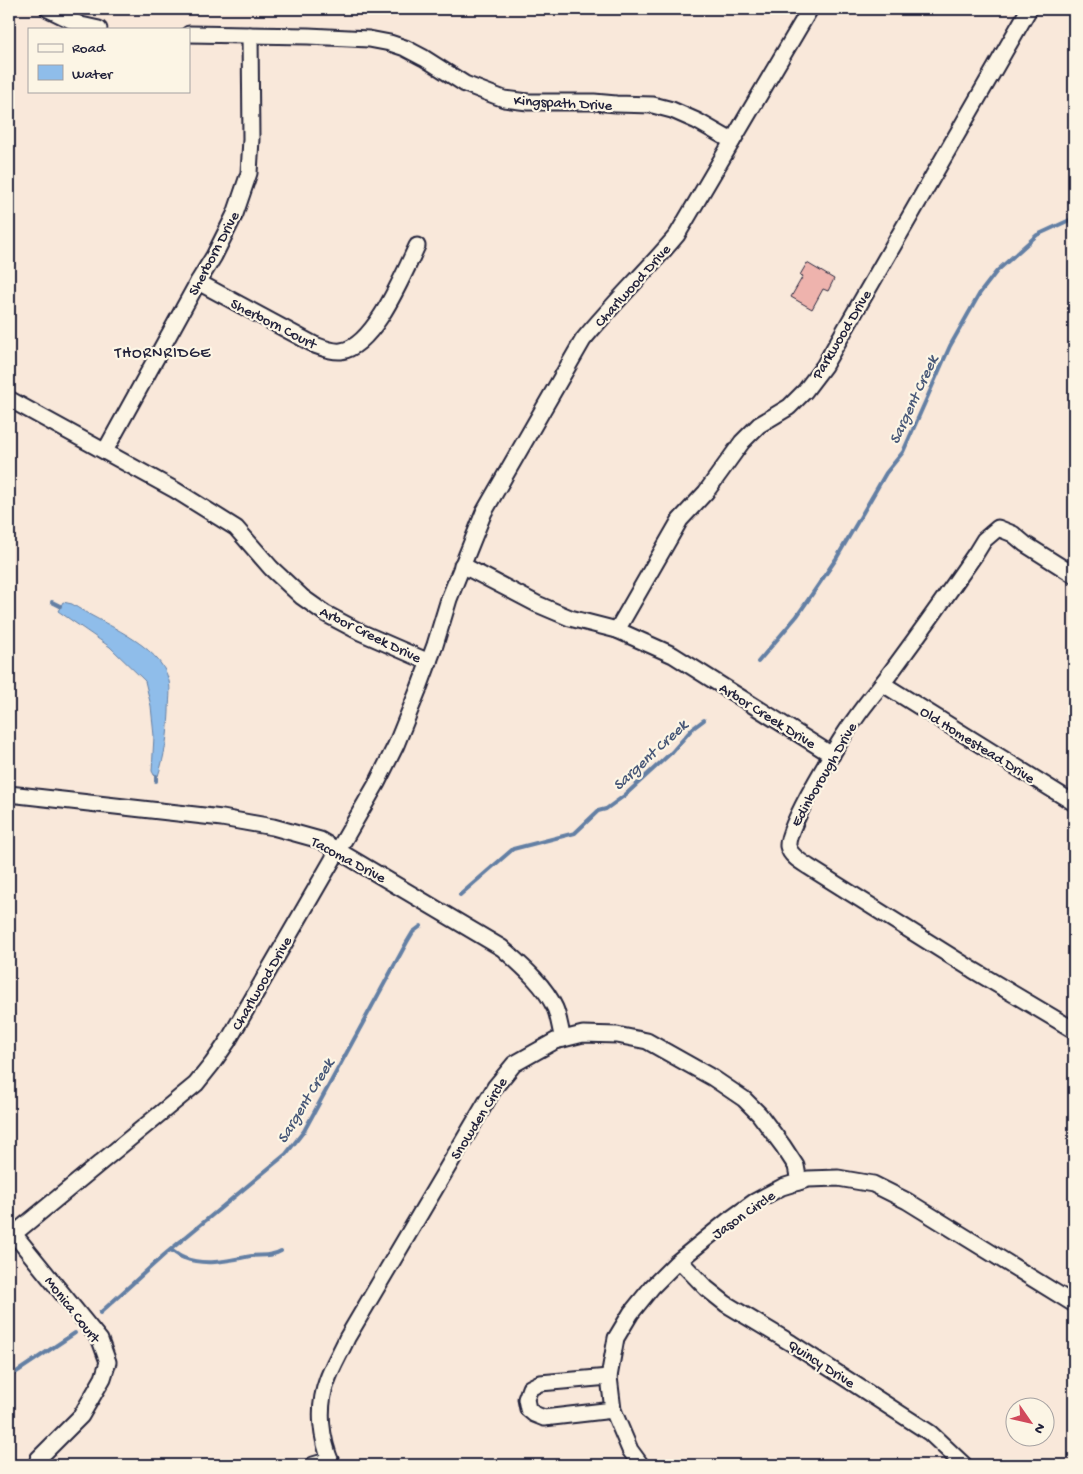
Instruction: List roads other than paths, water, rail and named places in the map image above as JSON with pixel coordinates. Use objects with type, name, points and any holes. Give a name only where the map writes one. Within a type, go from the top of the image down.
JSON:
[{"type":"street","points":[[48,9],[81,25],[94,28]]},
{"type":"street","name":"Charlwood Drive","points":[[462,565],[484,512],[583,340],[603,314],[677,235],[810,9]]},
{"type":"street","name":"Parkwood Drive","points":[[617,630],[680,520],[706,492],[742,442],[759,425],[789,406],[805,391],[824,366],[1029,9]]},
{"type":"street","name":"Kingspath Drive","points":[[190,34],[369,39],[390,43],[424,58],[465,84],[504,99],[528,102],[594,102],[653,105],[672,110],[697,121],[732,141]]},
{"type":"street","name":"Sherborn Drive","points":[[105,451],[214,256],[235,214],[249,173],[251,139],[250,35]]},
{"type":"street","name":"Sherborn Court","points":[[198,282],[315,345],[330,350],[342,351],[355,346],[374,328],[393,296],[417,246]]},
{"type":"street","name":"Arbor Creek Drive","points":[[9,399],[175,490],[236,528],[271,568],[302,597],[326,614],[360,632],[429,662],[462,565],[553,611],[570,618],[617,630],[673,655],[832,755]]},
{"type":"street","name":"Edinborough Drive","points":[[1074,575],[1013,534],[998,528],[984,540],[883,684],[855,718],[832,755],[790,833],[788,847],[795,858],[973,970],[1074,1030]]},
{"type":"street","name":"Charlwood Drive","points":[[11,1236],[196,1084],[228,1041],[377,783],[396,745],[429,662]]},
{"type":"street","name":"Old Homestead Drive","points":[[883,684],[1074,803]]},
{"type":"street","name":"Tacoma Drive","points":[[9,794],[222,818],[273,827],[320,840],[502,948],[523,966],[545,993],[555,1008],[563,1039]]},
{"type":"street","name":"Snowden Circle","points":[[331,1462],[326,1450],[321,1410],[327,1381],[347,1338],[495,1087],[514,1064],[555,1041],[583,1034],[618,1035],[647,1041],[705,1073],[744,1099],[759,1114],[796,1166],[799,1182]]},
{"type":"street","name":"Jason Circle","points":[[641,1465],[630,1450],[613,1410],[609,1377],[616,1338],[631,1313],[652,1287],[680,1261],[729,1220],[754,1202],[782,1187],[808,1179],[838,1178],[874,1184],[907,1201],[1074,1304]]},
{"type":"street","name":"Monica Court","points":[[11,1236],[100,1340],[108,1362],[103,1378],[81,1416],[38,1459]]},
{"type":"street","name":"Quincy Drive","points":[[680,1261],[706,1288],[726,1304],[791,1343],[930,1432],[964,1465]]},
{"type":"street","points":[[609,1377],[540,1383],[530,1388],[526,1399],[528,1409],[544,1418],[613,1410]]},
{"type":"street","points":[[313,1465],[331,1462]]},
{"type":"water","points":[[63,602],[72,604],[142,645],[163,668],[169,681],[170,692],[166,744],[158,776],[154,775],[152,771],[154,736],[151,706],[145,681],[110,647],[58,611]]},
{"type":"waterway","name":"Sargent Creek","points":[[758,662],[806,603],[836,559],[886,473],[903,452],[950,346],[980,293],[997,271],[1037,235],[1074,218]]},
{"type":"waterway","points":[[52,602],[60,606]]},
{"type":"waterway","name":"Sargent Creek","points":[[460,895],[513,849],[575,833],[598,811],[606,809],[624,796],[672,752],[692,729],[704,720]]},
{"type":"waterway","points":[[156,776],[156,781]]},
{"type":"waterway","name":"Sargent Creek","points":[[100,1313],[164,1255],[286,1154],[304,1131],[407,942],[413,932],[421,926]]},
{"type":"waterway","points":[[171,1250],[182,1257],[199,1262],[268,1255],[281,1251]]},
{"type":"waterway","name":"Sargent Creek","points":[[9,1377],[75,1333]]},
{"type":"district","name":"THORNRIDGE","points":[[163,351]]}]
